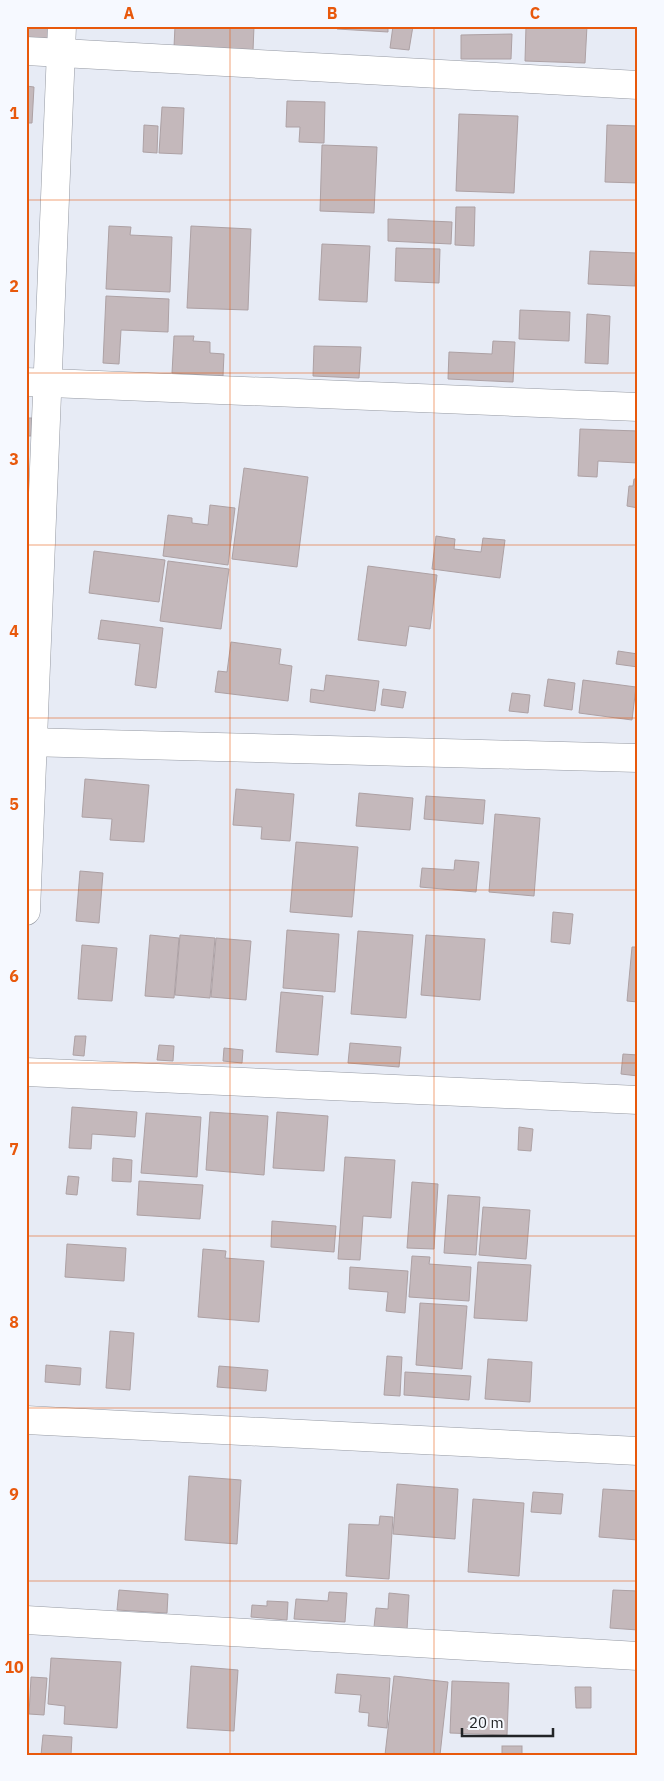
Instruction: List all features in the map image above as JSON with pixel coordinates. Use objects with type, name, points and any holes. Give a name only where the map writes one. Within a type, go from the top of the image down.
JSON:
[{"type":"street","points":[[26,51],[62,39],[638,85]]},
{"type":"street","points":[[26,911],[37,382],[62,39]]},
{"type":"street","points":[[37,382],[638,407]]},
{"type":"street","points":[[30,742],[638,758]]},
{"type":"street","points":[[26,1072],[638,1100]]},
{"type":"street","points":[[26,1420],[638,1451]]},
{"type":"street","points":[[26,1620],[638,1656]]},
{"type":"building","points":[[26,26],[50,26],[50,42],[26,41]]},
{"type":"building","points":[[175,26],[254,26],[253,51],[174,47]]},
{"type":"building","points":[[338,26],[388,26],[388,32],[337,29]]},
{"type":"building","points":[[393,26],[413,26],[409,50],[390,48]]},
{"type":"building","points":[[526,26],[587,26],[585,63],[525,61]]},
{"type":"building","points":[[512,34],[511,59],[461,59],[461,35]]},
{"type":"building","points":[[26,86],[34,87],[32,123],[26,123]]},
{"type":"building","points":[[287,101],[325,102],[324,143],[299,142],[300,127],[286,127]]},
{"type":"building","points":[[162,107],[184,108],[182,154],[159,153]]},
{"type":"building","points":[[459,114],[518,116],[514,193],[456,191]]},
{"type":"building","points":[[144,125],[158,126],[157,153],[143,152]]},
{"type":"building","points":[[607,125],[638,126],[638,183],[605,182]]},
{"type":"building","points":[[322,145],[377,147],[374,213],[320,211]]},
{"type":"building","points":[[456,207],[475,207],[474,246],[455,245]]},
{"type":"building","points":[[388,219],[452,222],[451,244],[388,241]]},
{"type":"building","points":[[109,226],[131,227],[130,235],[172,237],[170,292],[106,289]]},
{"type":"building","points":[[191,226],[251,229],[248,310],[187,308]]},
{"type":"building","points":[[322,244],[370,246],[367,302],[319,300]]},
{"type":"building","points":[[396,248],[440,249],[439,283],[395,281]]},
{"type":"building","points":[[590,251],[636,253],[635,286],[588,284]]},
{"type":"building","points":[[106,296],[169,299],[168,332],[121,330],[119,364],[103,363]]},
{"type":"building","points":[[520,310],[570,312],[569,341],[519,339]]},
{"type":"building","points":[[587,314],[610,316],[608,364],[585,363]]},
{"type":"building","points":[[174,336],[194,336],[193,341],[210,342],[210,353],[224,354],[223,376],[172,373]]},
{"type":"building","points":[[493,341],[515,342],[513,382],[448,379],[449,352],[492,354]]},
{"type":"building","points":[[314,346],[361,347],[359,378],[313,376]]},
{"type":"building","points":[[26,418],[32,418],[31,436],[26,436]]},
{"type":"building","points":[[580,429],[638,431],[638,463],[598,461],[597,477],[578,476]]},
{"type":"building","points":[[244,468],[308,477],[297,567],[232,559]]},
{"type":"building","points":[[634,479],[638,479],[638,508],[627,506],[629,486],[633,486]]},
{"type":"building","points":[[26,485],[30,485],[30,512],[26,512]]},
{"type":"building","points":[[210,505],[235,508],[228,565],[163,556],[168,515],[192,518],[192,523],[208,525]]},
{"type":"building","points":[[436,536],[455,539],[454,549],[481,552],[483,538],[505,540],[500,578],[432,569]]},
{"type":"building","points":[[94,551],[165,560],[159,602],[89,593]]},
{"type":"building","points":[[168,561],[229,569],[221,629],[160,621]]},
{"type":"building","points":[[368,566],[437,575],[430,629],[409,626],[406,646],[358,640]]},
{"type":"building","points":[[101,620],[163,628],[156,688],[135,685],[140,644],[98,639]]},
{"type":"building","points":[[231,642],[281,649],[279,664],[292,666],[288,701],[215,692],[218,671],[227,672]]},
{"type":"building","points":[[618,651],[638,654],[638,667],[616,664]]},
{"type":"building","points":[[326,675],[379,681],[375,711],[310,702],[311,689],[324,691]]},
{"type":"building","points":[[548,679],[575,683],[572,710],[544,706]]},
{"type":"building","points":[[583,680],[636,687],[632,720],[579,713]]},
{"type":"building","points":[[383,689],[406,692],[403,708],[381,705]]},
{"type":"building","points":[[512,693],[530,695],[528,713],[509,711]]},
{"type":"building","points":[[85,779],[149,785],[144,842],[110,840],[112,819],[82,817]]},
{"type":"building","points":[[236,789],[294,794],[290,841],[261,839],[262,827],[233,825]]},
{"type":"building","points":[[359,793],[413,798],[410,830],[356,826]]},
{"type":"building","points":[[426,796],[485,800],[483,824],[424,819]]},
{"type":"building","points":[[495,814],[540,818],[534,896],[489,892]]},
{"type":"building","points":[[296,842],[358,847],[352,917],[290,912]]},
{"type":"building","points":[[455,860],[479,862],[476,892],[420,887],[422,868],[454,870]]},
{"type":"building","points":[[80,871],[103,873],[99,923],[76,921]]},
{"type":"building","points":[[553,912],[573,914],[570,944],[551,942]]},
{"type":"building","points":[[287,930],[339,934],[335,992],[283,988]]},
{"type":"building","points":[[358,931],[413,935],[406,1018],[351,1014]]},
{"type":"building","points":[[150,935],[179,938],[174,998],[145,996]]},
{"type":"building","points":[[180,935],[215,938],[210,998],[175,995]]},
{"type":"building","points":[[426,935],[485,939],[480,1000],[421,995]]},
{"type":"building","points":[[216,938],[251,941],[246,1000],[211,997]]},
{"type":"building","points":[[82,945],[117,948],[112,1001],[78,999]]},
{"type":"building","points":[[632,947],[638,947],[638,1002],[627,1001]]},
{"type":"building","points":[[281,992],[323,996],[318,1055],[276,1052]]},
{"type":"building","points":[[75,1036],[86,1036],[84,1056],[73,1055]]},
{"type":"building","points":[[350,1043],[401,1047],[399,1067],[348,1063]]},
{"type":"building","points":[[159,1045],[174,1046],[173,1061],[157,1060]]},
{"type":"building","points":[[224,1048],[243,1050],[242,1063],[223,1061]]},
{"type":"building","points":[[623,1054],[638,1055],[638,1076],[621,1074]]},
{"type":"building","points":[[72,1107],[137,1112],[135,1137],[92,1134],[91,1149],[69,1148]]},
{"type":"building","points":[[210,1112],[268,1116],[264,1175],[206,1170]]},
{"type":"building","points":[[277,1112],[328,1116],[324,1171],[273,1168]]},
{"type":"building","points":[[146,1113],[201,1117],[197,1177],[141,1173]]},
{"type":"building","points":[[519,1127],[533,1129],[531,1151],[518,1150]]},
{"type":"building","points":[[345,1157],[395,1160],[391,1218],[363,1216],[360,1260],[338,1259]]},
{"type":"building","points":[[113,1158],[132,1160],[131,1182],[112,1181]]},
{"type":"building","points":[[68,1176],[79,1177],[77,1195],[66,1194]]},
{"type":"building","points":[[139,1181],[203,1185],[200,1219],[137,1215]]},
{"type":"building","points":[[412,1182],[438,1184],[434,1249],[407,1248]]},
{"type":"building","points":[[448,1195],[480,1197],[476,1255],[444,1253]]},
{"type":"building","points":[[483,1207],[530,1210],[526,1259],[479,1255]]},
{"type":"building","points":[[272,1221],[336,1226],[334,1252],[271,1247]]},
{"type":"building","points":[[67,1244],[126,1248],[124,1281],[65,1277]]},
{"type":"building","points":[[203,1249],[226,1251],[225,1258],[264,1261],[259,1322],[198,1317]]},
{"type":"building","points":[[412,1256],[430,1257],[429,1264],[471,1267],[469,1301],[409,1297]]},
{"type":"building","points":[[478,1262],[531,1265],[527,1321],[474,1318]]},
{"type":"building","points":[[350,1267],[408,1271],[405,1313],[386,1311],[388,1292],[349,1289]]},
{"type":"building","points":[[420,1303],[467,1306],[462,1369],[416,1365]]},
{"type":"building","points":[[110,1331],[134,1333],[130,1390],[106,1388]]},
{"type":"building","points":[[387,1356],[402,1357],[400,1396],[384,1395]]},
{"type":"building","points":[[488,1359],[532,1362],[530,1402],[485,1399]]},
{"type":"building","points":[[46,1365],[81,1368],[80,1385],[45,1382]]},
{"type":"building","points":[[219,1366],[268,1370],[266,1391],[217,1387]]},
{"type":"building","points":[[405,1372],[471,1376],[469,1400],[404,1395]]},
{"type":"building","points":[[189,1476],[241,1480],[237,1544],[185,1540]]},
{"type":"building","points":[[397,1484],[458,1489],[455,1539],[393,1534]]},
{"type":"building","points":[[603,1489],[638,1491],[638,1540],[599,1537]]},
{"type":"building","points":[[533,1492],[563,1494],[561,1514],[531,1512]]},
{"type":"building","points":[[473,1499],[524,1503],[519,1576],[468,1572]]},
{"type":"building","points":[[380,1516],[393,1517],[389,1579],[346,1576],[349,1524],[379,1525]]},
{"type":"building","points":[[119,1590],[168,1594],[167,1613],[117,1610]]},
{"type":"building","points":[[613,1590],[638,1591],[638,1630],[610,1628]]},
{"type":"building","points":[[329,1592],[347,1593],[345,1622],[294,1619],[296,1599],[328,1601]]},
{"type":"building","points":[[389,1593],[409,1595],[407,1630],[374,1627],[376,1608],[388,1609]]},
{"type":"building","points":[[267,1601],[288,1602],[287,1620],[251,1617],[252,1605],[267,1606]]},
{"type":"building","points":[[51,1658],[121,1662],[117,1728],[64,1724],[65,1706],[48,1704]]},
{"type":"building","points":[[191,1666],[238,1670],[234,1731],[187,1728]]},
{"type":"building","points":[[337,1674],[390,1678],[387,1728],[368,1726],[369,1713],[359,1712],[361,1695],[335,1693]]},
{"type":"building","points":[[394,1676],[448,1682],[440,1755],[385,1755]]},
{"type":"building","points":[[31,1677],[47,1678],[44,1715],[29,1714]]},
{"type":"building","points":[[452,1681],[509,1683],[507,1735],[450,1733]]},
{"type":"building","points":[[575,1687],[591,1687],[591,1708],[576,1708]]},
{"type":"building","points":[[43,1735],[72,1737],[71,1755],[41,1755]]},
{"type":"building","points":[[502,1746],[522,1746],[522,1755],[502,1755]]}]
